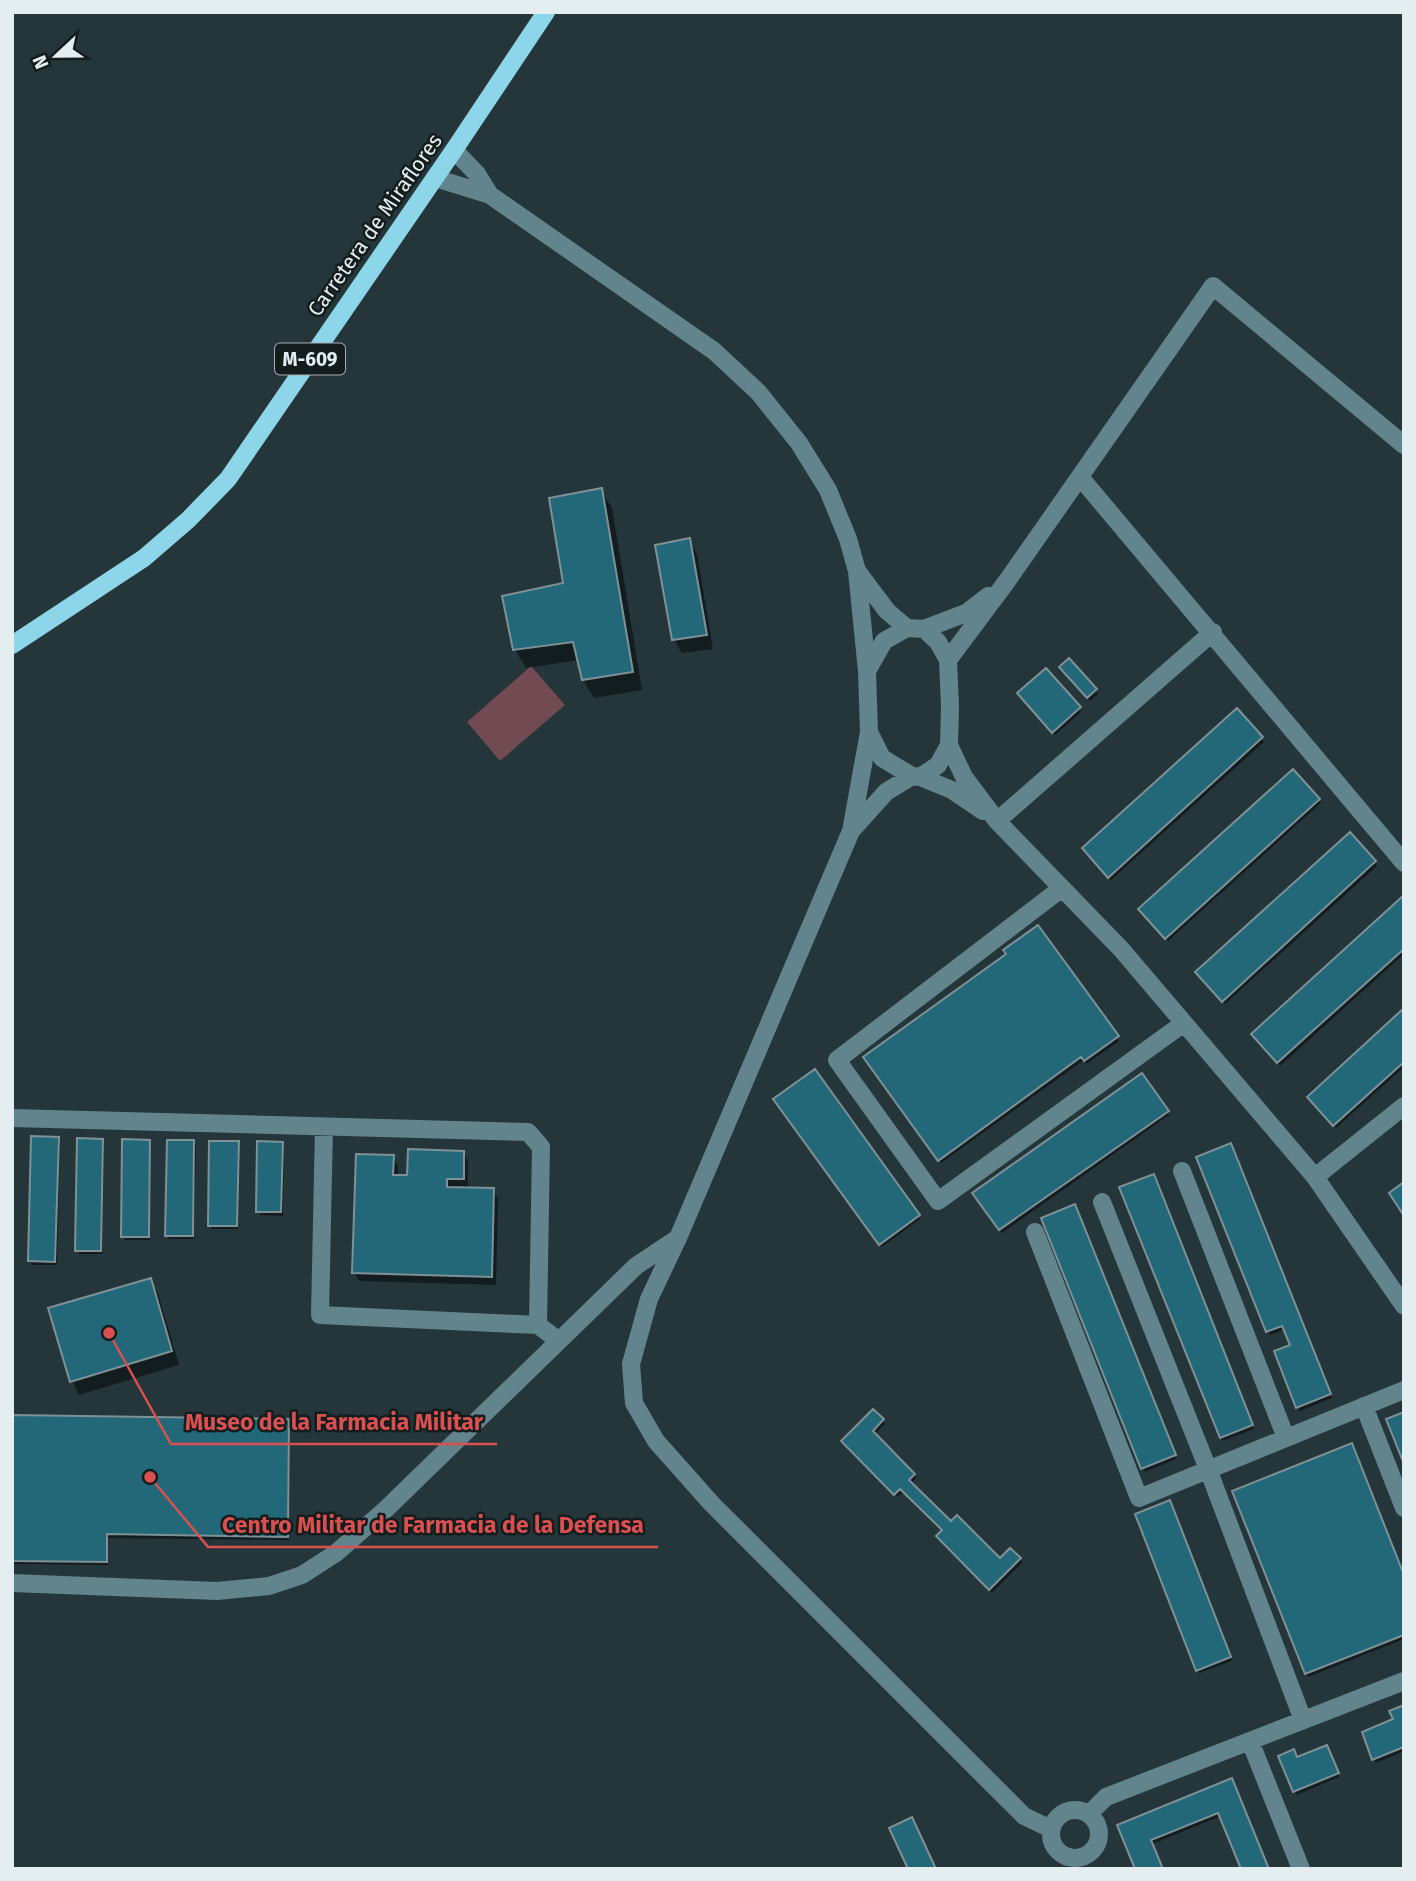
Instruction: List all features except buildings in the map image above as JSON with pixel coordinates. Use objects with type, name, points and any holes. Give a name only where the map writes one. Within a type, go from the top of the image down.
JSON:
[{"type":"main road","name":"Carretera de Miraflores","points":[[12,645],[144,558],[188,520],[228,479],[546,12]]},
{"type":"street","points":[[454,150],[477,174],[490,195]]},
{"type":"street","points":[[435,178],[490,195],[714,351],[760,393],[799,443],[828,490],[848,539],[857,571],[867,671],[869,732],[851,831],[678,1238],[649,1299],[631,1364],[634,1403],[656,1441],[711,1503],[1024,1816],[1051,1829]]},
{"type":"street","points":[[948,660],[1007,581],[1213,286],[1404,445]]},
{"type":"street","points":[[1080,477],[1402,858]]},
{"type":"street","points":[[857,571],[887,611],[938,642],[948,660],[949,745],[964,777],[998,821],[1121,949],[1315,1177],[1404,1306]]},
{"type":"street","points":[[867,671],[884,641],[966,613],[1007,581]]},
{"type":"street","points":[[998,821],[1213,632]]},
{"type":"street","points":[[869,732],[883,758],[916,776],[952,790],[998,821]]},
{"type":"street","points":[[851,831],[886,792],[938,765],[949,745]]},
{"type":"street","points":[[1062,888],[837,1060],[938,1201],[1184,1023]]},
{"type":"street","points":[[1315,1177],[1404,1106]]},
{"type":"street","points":[[12,1118],[528,1132],[541,1147],[538,1325]]},
{"type":"street","points":[[324,1126],[320,1315],[538,1325],[559,1341]]},
{"type":"street","points":[[1182,1171],[1286,1438]]},
{"type":"street","points":[[1102,1202],[1208,1469],[1303,1720]]},
{"type":"street","points":[[1035,1232],[1139,1498],[1404,1390]]},
{"type":"street","points":[[12,1583],[217,1591],[269,1586],[302,1574],[336,1553],[385,1510],[636,1266],[678,1238]]},
{"type":"street","points":[[1364,1406],[1404,1508]]},
{"type":"street","points":[[1089,1814],[1106,1797],[1404,1681]]},
{"type":"street","points":[[1250,1741],[1301,1869]]},
{"type":"street","points":[[1071,1810],[1089,1814],[1100,1831],[1091,1863],[1060,1854],[1054,1847],[1051,1829],[1055,1820],[1071,1810]]},
{"type":"shaded area","points":[[531,666],[565,705],[500,761],[467,722]]},
{"type":"place","name":"Museo de la Farmacia Militar","points":[[109,1333]]},
{"type":"place","name":"Centro Militar de Farmacia de la Defensa","points":[[150,1477]]}]
